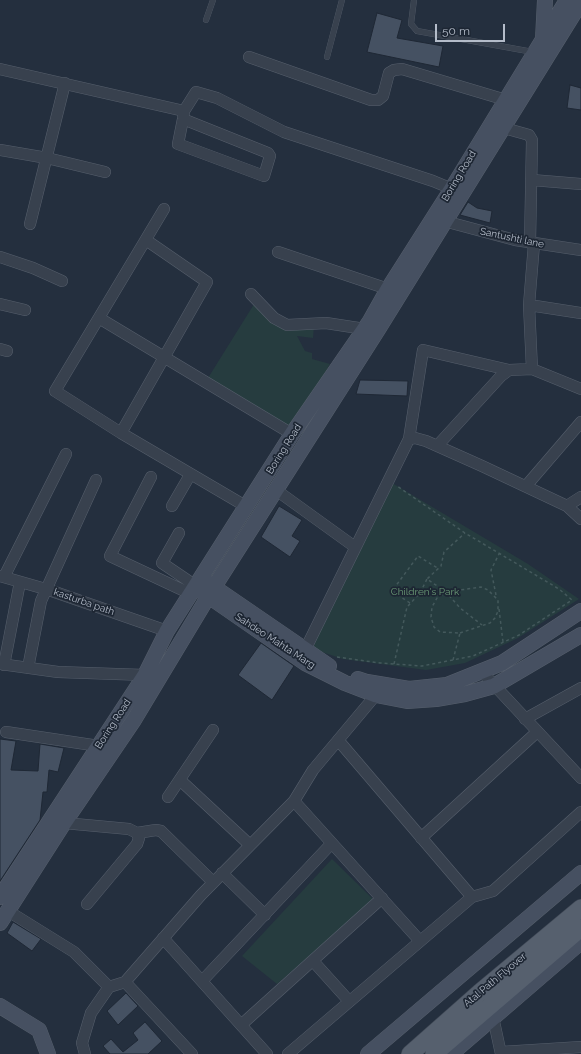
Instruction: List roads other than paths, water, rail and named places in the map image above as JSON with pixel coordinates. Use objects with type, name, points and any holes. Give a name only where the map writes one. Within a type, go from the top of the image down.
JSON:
[{"type":"main road","name":"Atal Path Flyover","points":[[410,1054],[581,908]]},
{"type":"main road","name":"Atal Path Flyover","points":[[434,1054],[581,928]]},
{"type":"street","points":[[539,47],[545,0]]},
{"type":"street","name":"Boring Road","points":[[0,897],[145,675],[167,631],[292,434],[370,332],[388,289],[457,192],[506,100],[568,0]]},
{"type":"street","points":[[109,987],[74,952],[4,917],[64,823],[134,720],[211,591],[276,490],[370,332],[444,221],[457,192],[504,128],[581,2]]},
{"type":"street","points":[[249,57],[371,100],[378,100],[383,96],[389,73],[394,70],[402,69],[506,100]]},
{"type":"street","points":[[0,69],[65,83],[183,115],[268,153],[270,156],[264,176],[178,144],[183,115],[196,92],[210,96],[284,132],[433,181],[457,192]]},
{"type":"street","points":[[30,224],[65,83]]},
{"type":"street","points":[[504,128],[529,135],[533,148],[532,243],[529,305],[532,369]]},
{"type":"street","points":[[0,150],[47,158],[105,172]]},
{"type":"street","points":[[532,180],[581,184]]},
{"type":"street","points":[[164,209],[55,391],[120,433],[247,507]]},
{"type":"street","name":"Santushti lane","points":[[444,221],[532,243],[581,250]]},
{"type":"street","points":[[120,433],[207,282],[146,240]]},
{"type":"street","points":[[278,252],[388,289]]},
{"type":"street","points":[[0,257],[34,268],[62,280]]},
{"type":"street","points":[[252,294],[274,318],[287,326],[326,323],[370,332]]},
{"type":"street","points":[[0,304],[25,310]]},
{"type":"street","points":[[529,305],[581,313]]},
{"type":"street","points":[[99,318],[292,434]]},
{"type":"street","points":[[305,650],[409,439],[423,350],[509,370],[532,369],[581,389]]},
{"type":"street","points":[[438,445],[509,370]]},
{"type":"street","points":[[526,486],[581,422]]},
{"type":"street","points":[[409,439],[415,438],[438,445],[567,506],[581,519]]},
{"type":"street","points":[[2,577],[66,454]]},
{"type":"street","points":[[172,506],[190,475]]},
{"type":"street","points":[[151,477],[110,556],[196,586]]},
{"type":"street","points":[[28,668],[39,606],[96,480]]},
{"type":"street","points":[[276,490],[356,547]]},
{"type":"street","points":[[567,506],[581,497]]},
{"type":"street","points":[[178,533],[162,563],[196,586]]},
{"type":"street","name":"kasturba path","points":[[2,577],[46,589],[167,631]]},
{"type":"street","points":[[20,582],[2,665],[58,672],[145,675]]},
{"type":"street","name":"Sahdeo Mahta Marg","points":[[196,586],[211,591],[332,667],[407,701],[436,699],[465,694],[494,686],[581,636]]},
{"type":"street","name":"Sahdeo Mahta Marg","points":[[211,591],[305,663],[345,683],[380,690],[447,685],[502,663],[581,611]]},
{"type":"street","points":[[481,671],[581,778]]},
{"type":"street","points":[[525,719],[581,688]]},
{"type":"street","points":[[91,1054],[83,1049],[91,1013],[109,987],[125,982],[213,882],[294,801],[313,770],[380,690]]},
{"type":"street","points":[[168,796],[213,730]]},
{"type":"street","points":[[6,732],[99,746]]},
{"type":"street","points":[[421,838],[537,732]]},
{"type":"street","points":[[338,740],[472,897]]},
{"type":"street","points":[[180,780],[250,845]]},
{"type":"street","points":[[294,801],[420,940]]},
{"type":"street","points":[[288,1054],[472,897],[493,891],[581,812]]},
{"type":"street","points":[[64,823],[130,830],[137,833],[156,830],[161,831],[213,882]]},
{"type":"street","points":[[87,904],[137,844],[139,838],[137,833]]},
{"type":"street","points":[[202,981],[332,843]]},
{"type":"street","points":[[222,873],[264,915]]},
{"type":"street","points":[[368,1054],[581,873]]},
{"type":"street","points":[[241,1025],[382,898]]},
{"type":"street","points":[[163,938],[267,1054]]},
{"type":"street","points":[[451,1054],[581,942]]},
{"type":"street","points":[[313,961],[349,1001]]},
{"type":"street","points":[[125,982],[192,1054]]},
{"type":"street","points":[[0,1006],[39,1030],[48,1054]]},
{"type":"street","points":[[493,1017],[501,1053],[581,1047]]},
{"type":"lane","points":[[206,20],[213,0]]},
{"type":"lane","points":[[327,57],[342,0]]},
{"type":"lane","points":[[414,0],[411,24],[417,31],[539,47]]},
{"type":"park label","name":"Children's Park","points":[[425,592]]}]
